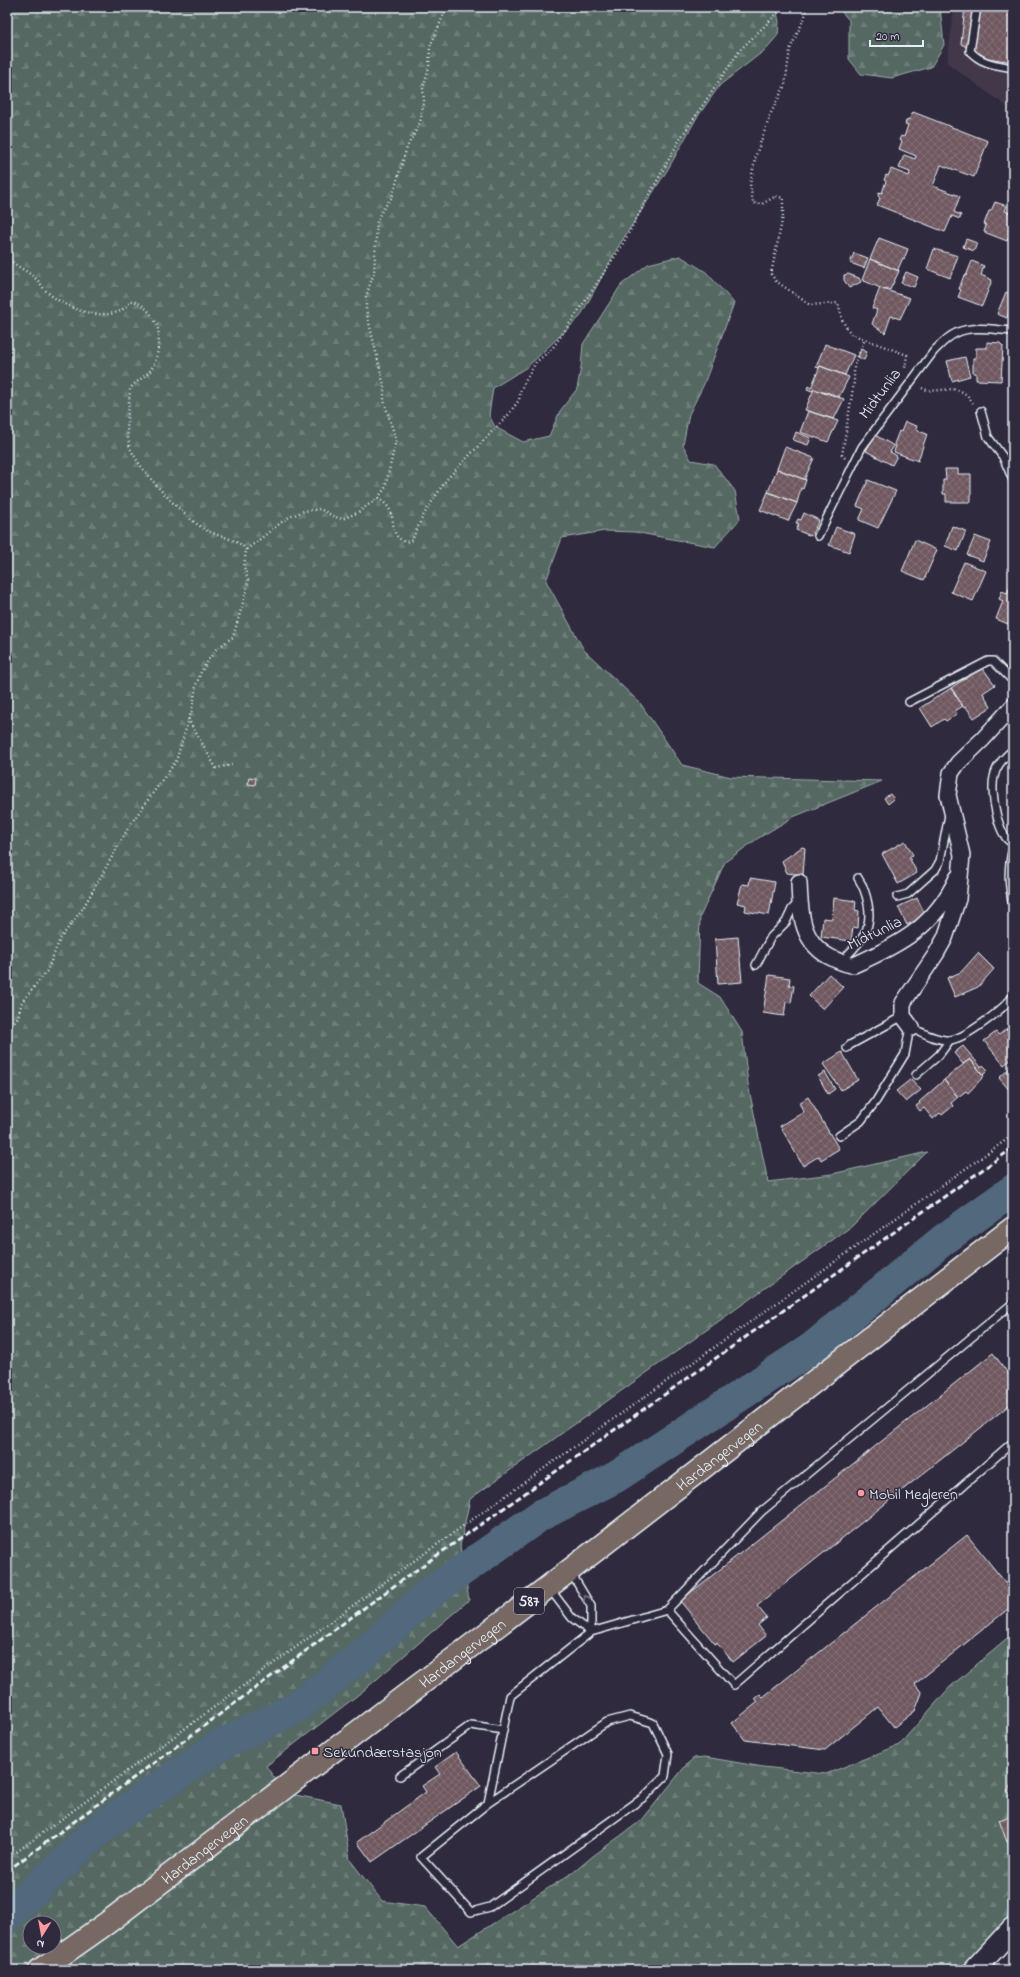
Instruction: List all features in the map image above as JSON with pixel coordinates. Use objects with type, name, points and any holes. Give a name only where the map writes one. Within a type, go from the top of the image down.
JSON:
[{"type":"main road","name":"Hardangervegen","points":[[40,1970],[107,1923],[1013,1228]]},
{"type":"main road","points":[[974,1970],[1013,1928]]},
{"type":"street","name":"Midtunlia","points":[[908,1022],[903,1003],[923,976],[945,938],[958,899],[962,868],[962,854],[950,809],[948,795],[951,773],[958,763],[983,739],[1013,706]]},
{"type":"street","name":"Midtunlia","points":[[841,962],[848,965],[854,964],[914,934],[929,922],[942,905],[962,868]]},
{"type":"street","points":[[799,882],[800,904],[804,927],[808,939],[817,949],[841,962]]},
{"type":"lane","points":[[977,7],[970,51],[975,57],[985,62],[1013,68]]},
{"type":"lane","name":"Midtunlia","points":[[818,536],[852,464],[862,447],[934,351],[948,338],[962,331],[983,329],[1013,331]]},
{"type":"lane","points":[[981,411],[988,437],[1003,457],[1013,480]]},
{"type":"lane","points":[[909,702],[988,661],[993,661],[1013,681]]},
{"type":"lane","points":[[1013,750],[997,768],[992,791],[995,809],[1005,839],[1013,843]]},
{"type":"lane","name":"Midtunlia","points":[[897,897],[908,894],[935,870],[942,850],[950,809]]},
{"type":"lane","points":[[1013,848],[1009,872],[1009,887],[1013,907]]},
{"type":"lane","name":"Midtunlia","points":[[841,962],[862,939],[870,917],[865,888],[858,878]]},
{"type":"lane","points":[[756,965],[771,937],[786,922],[792,909],[797,904],[800,904]]},
{"type":"lane","points":[[916,1074],[939,1055],[950,1040],[974,1030],[1013,996]]},
{"type":"lane","name":"Midtunlia","points":[[839,1136],[861,1121],[876,1101],[905,1054],[909,1032],[908,1022]]},
{"type":"lane","points":[[847,1048],[850,1045],[908,1022],[933,1037],[950,1040]]},
{"type":"lane","points":[[488,1803],[607,1722],[630,1716],[653,1723],[668,1754],[665,1776],[644,1797],[490,1907],[471,1912],[421,1856],[488,1803],[510,1696],[591,1632],[667,1610],[761,1512],[1012,1304]]},
{"type":"lane","points":[[667,1610],[734,1685],[1013,1442]]},
{"type":"lane","points":[[569,1569],[590,1606],[591,1632]]},
{"type":"lane","points":[[548,1586],[572,1618],[591,1632]]},
{"type":"lane","points":[[400,1776],[471,1725],[503,1730]]},
{"type":"path","points":[[7,1031],[18,1017],[22,1002],[47,971],[60,939],[83,908],[130,825],[176,761],[193,706],[196,685],[201,672],[215,650],[233,637],[248,588],[248,580],[244,567],[246,550],[287,518],[304,511],[320,510],[342,519],[357,513],[378,498],[385,488],[396,440],[384,401],[384,386],[366,310],[366,296],[374,273],[377,221],[381,212],[392,197],[407,147],[420,123],[424,101],[423,88],[429,67],[430,47],[447,7]]},
{"type":"path","points":[[378,498],[387,505],[391,512],[394,534],[399,540],[406,542],[412,540],[424,514],[446,480],[508,415],[519,400],[528,375],[536,362],[552,349],[595,287],[621,247],[680,140],[740,50],[784,7]]},
{"type":"path","points":[[806,7],[805,17],[790,49],[785,85],[771,113],[756,155],[750,184],[753,203],[762,204],[776,196],[783,198],[783,216],[771,269],[772,277],[810,305],[838,303],[843,322],[851,334],[866,339],[854,365],[853,390],[842,455],[852,464]]},
{"type":"path","points":[[7,256],[21,270],[35,278],[47,291],[82,312],[90,314],[113,313],[120,311],[132,301],[142,304],[148,311],[158,327],[159,336],[155,362],[151,369],[134,383],[130,389],[128,434],[129,446],[146,473],[184,514],[208,531],[238,543],[246,550]]},
{"type":"path","points":[[188,719],[216,768],[232,765]]},
{"type":"path","points":[[7,1858],[404,1568],[1013,1135]]},
{"type":"shaded area","points":[[954,7],[1013,7],[1013,111],[947,63]]},
{"type":"green space","points":[[7,7],[776,7],[779,22],[778,35],[765,50],[720,85],[696,119],[668,169],[618,247],[580,317],[527,367],[493,388],[489,415],[495,427],[523,442],[549,436],[560,411],[577,389],[583,344],[621,285],[648,264],[680,256],[706,272],[734,303],[704,384],[689,414],[683,445],[691,460],[714,464],[735,491],[740,519],[715,547],[634,532],[605,531],[562,538],[546,581],[584,650],[640,703],[682,765],[731,777],[882,781],[793,817],[757,839],[725,862],[700,917],[698,983],[720,997],[742,1032],[748,1084],[768,1182],[832,1174],[927,1152],[852,1226],[470,1499],[460,1546],[469,1600],[363,1691],[266,1766],[285,1793],[341,1804],[350,1860],[382,1901],[425,1907],[458,1946],[575,1871],[642,1820],[687,1764],[694,1758],[705,1757],[763,1767],[826,1774],[899,1745],[950,1687],[1013,1634],[1013,1811],[1005,1825],[1013,1877],[1013,1915],[968,1970],[7,1970]]},
{"type":"green space","points":[[837,7],[940,7],[944,45],[931,67],[892,78],[861,74],[849,59],[849,20]]},
{"type":"building","points":[[965,7],[1013,7],[1013,62],[988,58],[961,44]]},
{"type":"building","points":[[913,112],[988,141],[974,177],[941,165],[933,186],[960,196],[954,212],[961,215],[960,219],[952,216],[945,232],[877,205],[880,198],[878,196],[879,192],[882,193],[886,181],[884,180],[886,175],[888,176],[891,169],[909,176],[910,172],[899,168],[904,155],[915,159],[916,156],[899,149],[902,141],[899,140],[901,136],[904,137],[908,125],[905,124]]},
{"type":"building","points":[[995,202],[1007,206],[1005,211],[1013,214],[1013,228],[1007,241],[984,232],[986,225],[984,224],[989,211],[991,211]]},
{"type":"building","points":[[879,238],[908,249],[898,269],[899,271],[870,259]]},
{"type":"building","points":[[966,239],[977,243],[974,251],[963,247]]},
{"type":"building","points":[[934,249],[958,256],[950,278],[927,269]]},
{"type":"building","points":[[854,253],[868,258],[864,268],[850,263]]},
{"type":"building","points":[[870,259],[899,271],[890,290],[886,288],[885,290],[862,280]]},
{"type":"building","points":[[972,261],[984,266],[981,275],[992,280],[982,306],[958,297],[964,275],[966,276]]},
{"type":"building","points":[[906,272],[918,277],[914,287],[901,283]]},
{"type":"building","points":[[848,274],[859,278],[861,282],[849,288],[844,280],[844,275]]},
{"type":"building","points":[[880,288],[910,298],[900,319],[891,316],[885,333],[872,324],[877,310],[872,308]]},
{"type":"building","points":[[1006,292],[1013,295],[1011,300],[1013,301],[1007,318],[997,314]]},
{"type":"building","points":[[987,342],[1000,343],[1003,346],[1001,381],[976,380],[976,373],[973,373],[973,358],[976,358],[976,348],[987,348]]},
{"type":"building","points":[[825,344],[854,355],[845,375],[820,366],[819,368],[816,367]]},
{"type":"building","points":[[861,349],[867,352],[864,360],[858,357]]},
{"type":"building","points":[[965,357],[970,376],[952,381],[947,361]]},
{"type":"building","points":[[820,366],[849,377],[839,397],[827,392],[826,394],[814,389],[812,391],[807,389],[808,386],[811,388]]},
{"type":"building","points":[[814,389],[844,399],[834,419],[805,410]]},
{"type":"building","points":[[808,411],[838,421],[828,442],[800,432]]},
{"type":"building","points":[[905,422],[917,426],[916,430],[927,434],[918,461],[894,452],[896,445],[894,444],[899,431],[901,432]]},
{"type":"building","points":[[796,432],[811,438],[808,445],[793,440]]},
{"type":"building","points":[[875,435],[894,446],[890,452],[897,456],[892,465],[866,451]]},
{"type":"building","points":[[785,447],[814,458],[805,478],[806,480],[777,469]]},
{"type":"building","points":[[777,469],[806,480],[803,489],[801,488],[797,503],[768,492]]},
{"type":"building","points":[[945,469],[958,469],[958,474],[971,474],[971,502],[946,502],[946,494],[943,494],[943,480],[946,480]]},
{"type":"building","points":[[868,480],[896,491],[878,528],[859,520],[864,509],[857,506]]},
{"type":"building","points":[[768,492],[797,503],[788,521],[760,510]]},
{"type":"building","points":[[804,513],[819,520],[811,536],[796,530],[799,524],[796,523],[798,519],[801,520]]},
{"type":"building","points":[[952,526],[966,531],[958,551],[945,546]]},
{"type":"building","points":[[836,527],[855,534],[849,552],[829,545]]},
{"type":"building","points":[[975,536],[991,542],[983,561],[967,555]]},
{"type":"building","points":[[915,540],[937,550],[924,580],[902,571]]},
{"type":"building","points":[[964,562],[986,571],[973,601],[951,592]]},
{"type":"building","points":[[1012,582],[1013,626],[996,619],[1003,601],[999,599],[1002,591],[1007,593]]},
{"type":"building","points":[[982,667],[995,685],[983,693],[991,707],[974,718],[966,707],[964,708],[951,688]]},
{"type":"building","points":[[951,688],[963,706],[955,711],[957,714],[946,721],[944,719],[932,727],[920,708]]},
{"type":"building","points":[[249,777],[256,778],[255,785],[248,784]]},
{"type":"building","points":[[890,794],[894,799],[888,804],[884,798]]},
{"type":"building","points":[[905,841],[913,855],[909,857],[917,873],[898,884],[882,854]]},
{"type":"building","points":[[802,847],[805,848],[803,875],[787,873],[782,861]]},
{"type":"building","points":[[750,878],[775,882],[769,915],[745,911],[746,905],[737,903],[742,884],[749,885]]},
{"type":"building","points":[[834,898],[856,901],[855,910],[859,911],[858,928],[853,927],[851,941],[821,937],[823,918],[832,919]]},
{"type":"building","points":[[917,898],[926,916],[907,925],[898,907]]},
{"type":"building","points":[[738,937],[742,982],[718,984],[715,939]]},
{"type":"building","points":[[978,953],[994,969],[978,987],[955,997],[947,978],[961,972]]},
{"type":"building","points":[[829,974],[843,987],[823,1009],[809,996]]},
{"type":"building","points":[[769,975],[790,978],[789,985],[794,986],[791,1003],[786,1002],[784,1016],[763,1013]]},
{"type":"building","points":[[1013,1023],[1013,1038],[1006,1029]]},
{"type":"building","points":[[1006,1029],[1013,1038],[1013,1058],[1004,1065],[984,1041],[996,1032],[999,1035]]},
{"type":"building","points":[[963,1046],[981,1067],[983,1065],[988,1070],[983,1075],[970,1059],[963,1064],[954,1053]]},
{"type":"building","points":[[842,1052],[858,1080],[841,1090],[823,1064]]},
{"type":"building","points":[[970,1059],[984,1076],[968,1093],[966,1091],[958,1097],[944,1080]]},
{"type":"building","points":[[1011,1067],[1013,1070],[1012,1093],[999,1078]]},
{"type":"building","points":[[825,1072],[835,1089],[828,1094],[818,1076]]},
{"type":"building","points":[[911,1079],[921,1090],[906,1102],[896,1091]]},
{"type":"building","points":[[944,1080],[958,1097],[951,1103],[953,1106],[942,1115],[940,1113],[933,1119],[924,1108],[920,1111],[916,1106]]},
{"type":"building","points":[[808,1097],[839,1149],[821,1160],[819,1156],[803,1166],[780,1126],[804,1112],[799,1103]]},
{"type":"building","points":[[993,1353],[1013,1380],[1013,1402],[757,1606],[767,1618],[758,1625],[766,1636],[733,1662],[717,1643],[715,1644],[680,1601]]},
{"type":"building","points":[[967,1535],[1013,1592],[1013,1605],[915,1684],[922,1693],[915,1711],[894,1727],[878,1707],[825,1750],[745,1740],[732,1723],[758,1702],[755,1698],[760,1694],[763,1697]]},
{"type":"building","points":[[456,1752],[481,1786],[372,1862],[357,1842],[426,1792],[422,1786],[440,1774],[435,1767]]},
{"type":"building","points":[[1013,1782],[1013,1796],[1007,1791]]},
{"type":"building","points":[[1013,1815],[1013,1840],[1007,1842],[999,1820]]},
{"type":"waterway","points":[[7,1916],[104,1825],[219,1746],[299,1706],[370,1648],[427,1595],[541,1515],[616,1477],[812,1348],[943,1240],[1013,1190]]},
{"type":"railway","points":[[7,1871],[398,1583],[1013,1148]]},
{"type":"place","name":"Mobil Megleren","points":[[861,1493]]},
{"type":"place","name":"Sekundærstasjon","points":[[315,1751]]}]
